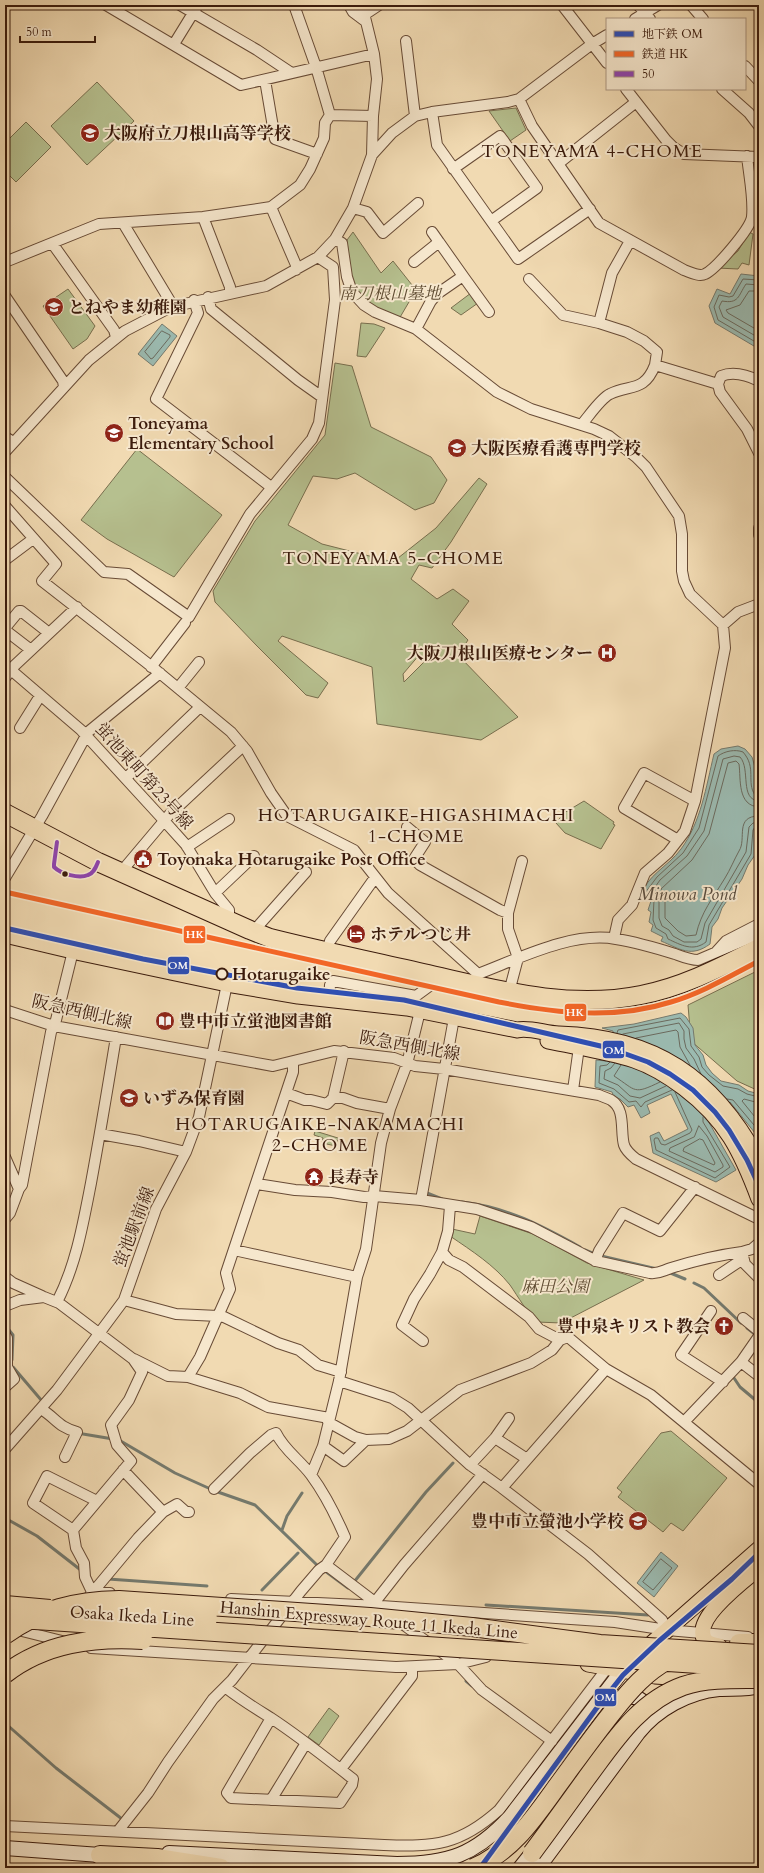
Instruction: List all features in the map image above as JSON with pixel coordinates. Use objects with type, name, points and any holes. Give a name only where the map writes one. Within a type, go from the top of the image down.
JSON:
[{"type":"highway","points":[[5,813],[64,845],[120,872],[270,938],[435,976],[477,979],[509,992],[565,1000],[589,1001],[641,995],[671,988],[694,980],[759,948]]},
{"type":"highway","name":"Hanshin Expressway Route 11 Ikeda Line","points":[[5,1635],[38,1616],[65,1605],[119,1600],[370,1617],[472,1627],[600,1644],[759,1654]]},
{"type":"highway","points":[[5,1605],[600,1644]]},
{"type":"highway","name":"Hanshin Expressway Route 11 Ikeda Line","points":[[5,1618],[759,1669]]},
{"type":"highway","name":"Hanshin Expressway Route 11 Ikeda Line","points":[[5,1674],[30,1657],[47,1650],[64,1645],[104,1639],[183,1642],[323,1640]]},
{"type":"highway","points":[[473,1868],[502,1852],[514,1842],[537,1814],[608,1717],[633,1687],[650,1671],[683,1653],[702,1647],[739,1643],[759,1643]]},
{"type":"highway","points":[[532,1863],[613,1743],[645,1708],[671,1692],[700,1682],[759,1679]]},
{"type":"highway","points":[[100,1855],[157,1858],[221,1868]]},
{"type":"main road","points":[[5,935],[227,984],[298,996],[407,1008],[517,1030],[522,1029],[549,1034],[586,1035],[609,1047]]},
{"type":"main road","points":[[517,1030],[521,1034],[578,1047],[638,1048],[677,1066],[705,1087],[719,1110],[748,1171],[759,1199]]},
{"type":"main road","points":[[719,1110],[742,1132],[759,1161]]},
{"type":"main road","points":[[615,1669],[662,1638],[759,1549]]},
{"type":"main road","points":[[719,1646],[706,1641],[703,1633],[708,1619],[719,1602],[759,1568]]},
{"type":"main road","name":"Osaka Ikeda Line","points":[[5,1598],[87,1598],[281,1617],[662,1638],[719,1646],[759,1649]]},
{"type":"main road","name":"Osaka Ikeda Line","points":[[5,1626],[260,1644],[596,1664],[655,1676],[759,1684]]},
{"type":"main road","points":[[662,1638],[667,1658],[673,1662],[759,1669]]},
{"type":"street","points":[[106,5],[241,85],[265,80],[290,72],[374,54]]},
{"type":"street","points":[[180,5],[196,9],[290,72]]},
{"type":"street","points":[[5,262],[99,224],[203,217],[271,207],[300,185],[310,169],[324,138],[325,123],[330,115],[316,67],[294,5]]},
{"type":"street","points":[[349,5],[353,12],[364,14],[379,5]]},
{"type":"street","points":[[562,5],[606,62]]},
{"type":"street","points":[[638,5],[647,16],[658,5]]},
{"type":"street","points":[[691,5],[702,18]]},
{"type":"street","points":[[174,44],[196,9]]},
{"type":"street","points":[[7,445],[89,360],[116,337],[154,314],[171,307],[194,300],[266,286],[318,258],[335,239],[353,208],[368,170],[372,155],[373,116],[377,79],[374,54],[364,14]]},
{"type":"street","points":[[372,155],[392,133],[415,116],[432,112],[508,102],[519,99],[592,44],[606,36]]},
{"type":"street","points":[[406,41],[415,116]]},
{"type":"street","points":[[746,67],[759,81]]},
{"type":"street","points":[[265,80],[276,139],[317,154]]},
{"type":"street","points":[[627,90],[669,144],[684,154],[759,157]]},
{"type":"street","points":[[723,90],[749,113],[759,126]]},
{"type":"street","points":[[519,99],[532,126],[600,222],[630,241],[684,270],[698,275],[705,274],[733,247],[752,219],[747,156]]},
{"type":"street","points":[[559,163],[636,102]]},
{"type":"street","points":[[432,112],[437,145],[518,259],[590,209]]},
{"type":"street","points":[[330,115],[373,116]]},
{"type":"street","points":[[453,169],[500,136],[537,188],[491,221]]},
{"type":"street","points":[[353,208],[367,212],[383,233],[418,203]]},
{"type":"street","points":[[271,207],[296,265],[296,270]]},
{"type":"street","points":[[203,217],[230,286],[230,293]]},
{"type":"street","points":[[123,223],[170,301],[171,307]]},
{"type":"street","points":[[432,232],[489,312]]},
{"type":"street","points":[[335,239],[342,243],[347,277],[352,292],[356,298],[375,312],[416,329],[497,392],[531,409],[582,424],[614,439],[636,457],[650,473],[679,516],[682,534],[682,571],[684,581],[690,594],[723,625],[725,648],[695,801],[685,831],[668,853],[645,873],[632,905],[618,920],[614,938]]},
{"type":"street","points":[[599,322],[612,273],[630,241]]},
{"type":"street","points":[[414,262],[438,242]]},
{"type":"street","points":[[52,243],[114,330],[116,337]]},
{"type":"street","points":[[5,477],[104,572],[128,574],[189,617],[250,514],[312,439],[319,423],[335,300],[333,267],[318,258]]},
{"type":"street","points":[[416,329],[431,301],[437,294],[463,276]]},
{"type":"street","points":[[529,279],[563,314],[599,322],[627,332],[644,341],[657,352],[655,365],[642,384],[631,389],[609,394],[582,424]]},
{"type":"street","points":[[5,296],[63,381],[64,387]]},
{"type":"street","points":[[208,297],[211,309],[298,380],[322,397]]},
{"type":"street","points":[[194,300],[198,314],[156,399],[271,487]]},
{"type":"street","points":[[655,365],[718,384]]},
{"type":"street","points":[[759,380],[749,376],[730,373],[722,376],[718,384],[720,392],[747,429],[759,453]]},
{"type":"street","points":[[5,506],[56,564],[42,581],[152,667],[230,732],[243,746],[287,816],[354,850],[388,893],[477,979],[532,952],[564,942],[593,938],[614,938],[675,954],[689,960],[698,960],[759,934]]},
{"type":"street","points":[[759,528],[759,535]]},
{"type":"street","points":[[5,560],[33,539]]},
{"type":"street","points":[[723,625],[738,612],[759,604]]},
{"type":"street","points":[[7,675],[31,650],[77,607]]},
{"type":"street","points":[[31,650],[5,629],[18,611],[21,611],[49,633]]},
{"type":"street","points":[[152,667],[185,623]]},
{"type":"street","points":[[178,688],[199,662]]},
{"type":"street","points":[[5,878],[35,829],[86,734],[160,674]]},
{"type":"street","name":"蛍池東町第23号線","points":[[7,675],[40,696],[86,734],[126,778],[187,847],[215,893],[230,912],[229,921]]},
{"type":"street","points":[[20,728],[40,696]]},
{"type":"street","points":[[126,778],[200,706]]},
{"type":"street","points":[[120,872],[164,821],[243,746]]},
{"type":"street","points":[[678,840],[624,808],[644,774],[695,801]]},
{"type":"street","points":[[187,847],[229,819]]},
{"type":"street","points":[[407,827],[425,842],[414,859],[420,865],[508,913]]},
{"type":"street","points":[[215,893],[254,856]]},
{"type":"street","points":[[509,992],[518,958],[508,929],[508,913],[522,861]]},
{"type":"street","points":[[255,932],[259,925],[306,872]]},
{"type":"street","points":[[327,952],[330,941],[374,878]]},
{"type":"street","points":[[714,953],[726,940],[759,924]]},
{"type":"street","points":[[5,1219],[10,1213],[22,1185],[51,1032],[54,1026],[73,951]]},
{"type":"street","points":[[329,999],[330,985],[333,981],[416,996],[431,985],[435,976]]},
{"type":"street","name":"蛍池駅前線","points":[[5,1449],[41,1409],[100,1334],[124,1300],[156,1209],[186,1152],[199,1117],[227,984]]},
{"type":"street","name":"阪急西側北線","points":[[5,1010],[54,1026],[273,1066],[334,1051],[344,1051],[394,1058],[406,1064],[599,1095],[612,1100],[617,1106],[622,1122],[624,1144],[628,1152],[636,1158],[759,1219]]},
{"type":"street","points":[[311,1475],[323,1446],[328,1420],[340,1377],[358,1277],[366,1249],[381,1143],[390,1109],[406,1064],[420,1011]]},
{"type":"street","points":[[421,1200],[454,1018]]},
{"type":"street","points":[[57,1302],[66,1286],[79,1247],[116,1037]]},
{"type":"street","points":[[573,1090],[578,1047]]},
{"type":"street","points":[[286,1092],[305,1100],[327,1104],[333,1098],[344,1051]]},
{"type":"street","points":[[188,1378],[200,1357],[230,1289],[226,1273],[257,1184],[293,1072],[293,1062]]},
{"type":"street","points":[[333,1098],[343,1098],[390,1109]]},
{"type":"street","points":[[100,1134],[186,1152]]},
{"type":"street","points":[[5,1157],[19,1189]]},
{"type":"street","points":[[257,1184],[294,1190],[332,1192],[364,1197],[374,1196],[421,1200],[450,1206],[482,1210],[524,1224],[597,1256],[645,1273],[658,1274],[721,1255],[743,1255]]},
{"type":"street","points":[[597,1256],[623,1213],[660,1231],[695,1187]]},
{"type":"street","points":[[423,1341],[402,1325],[414,1299],[442,1252],[448,1231],[450,1206]]},
{"type":"street","points":[[719,1275],[759,1243]]},
{"type":"street","points":[[234,1250],[358,1277]]},
{"type":"street","points":[[442,1252],[449,1260],[463,1267],[529,1317],[539,1329],[560,1340]]},
{"type":"street","points":[[743,1255],[745,1264],[759,1278]]},
{"type":"street","points":[[5,1277],[13,1283],[57,1302],[133,1358],[168,1376]]},
{"type":"street","points":[[5,1306],[20,1300],[44,1297]]},
{"type":"street","points":[[124,1300],[176,1314],[224,1317],[278,1343],[299,1350],[318,1365],[340,1377],[392,1398],[408,1408],[470,1465],[588,1554],[662,1620],[662,1638]]},
{"type":"street","points":[[711,1311],[681,1355],[723,1382]]},
{"type":"street","points":[[684,1422],[741,1362],[759,1336],[742,1318]]},
{"type":"street","points":[[5,1335],[7,1338],[7,1367],[14,1379],[5,1387]]},
{"type":"street","points":[[133,1358],[142,1372],[188,1378],[240,1393],[268,1407],[328,1420],[348,1434],[366,1440],[389,1439],[407,1431],[460,1390],[531,1363],[552,1350],[560,1340],[568,1337],[606,1369],[651,1396],[759,1484]]},
{"type":"street","points":[[741,1362],[759,1376]]},
{"type":"street","points":[[502,1488],[606,1369]]},
{"type":"street","points":[[73,1530],[131,1461],[115,1439],[111,1429],[112,1422],[127,1403],[142,1372]]},
{"type":"street","points":[[41,1409],[51,1415],[64,1428],[77,1432],[65,1457]]},
{"type":"street","points":[[470,1465],[495,1438],[509,1418]]},
{"type":"street","points":[[118,1831],[148,1793],[198,1718],[249,1658],[319,1570],[326,1566],[345,1537],[337,1519],[311,1475],[287,1450],[276,1433],[271,1435],[240,1462],[214,1489]]},
{"type":"street","points":[[495,1438],[527,1459]]},
{"type":"street","points":[[323,1446],[344,1461],[366,1440]]},
{"type":"street","points":[[123,1470],[163,1512]]},
{"type":"street","points":[[378,1604],[404,1565],[483,1474]]},
{"type":"street","points":[[87,1598],[84,1563],[76,1548],[73,1530],[32,1503],[47,1476],[97,1501]]},
{"type":"street","points":[[72,1631],[87,1598],[138,1538],[163,1512],[177,1504],[186,1512],[189,1512]]},
{"type":"street","points":[[326,1566],[458,1664],[482,1690],[559,1738]]},
{"type":"street","points":[[87,1598],[378,1604],[615,1622],[662,1638],[703,1633],[759,1638]]},
{"type":"street","points":[[5,1626],[87,1648],[396,1667],[458,1664],[486,1657]]},
{"type":"street","points":[[341,1769],[412,1676],[412,1666]]},
{"type":"street","points":[[581,1724],[615,1669]]},
{"type":"street","points":[[5,1826],[408,1846],[445,1842],[477,1829],[499,1810],[615,1669]]},
{"type":"street","points":[[520,1868],[532,1863],[645,1725],[660,1713],[673,1704],[702,1692],[718,1689],[751,1688],[759,1684]]},
{"type":"street","points":[[224,1687],[270,1718],[306,1743],[353,1779],[352,1785],[340,1803],[231,1798],[227,1793],[270,1718]]},
{"type":"street","points":[[100,1855],[107,1850],[397,1864],[420,1864],[444,1861],[472,1850],[494,1834],[510,1817],[559,1738],[599,1711],[625,1697],[636,1697],[647,1705],[651,1705],[660,1713]]},
{"type":"street","points":[[645,1725],[647,1705]]},
{"type":"street","points":[[271,1800],[306,1743]]},
{"type":"street","points":[[5,1848],[100,1855],[106,1860],[165,1868]]},
{"type":"green space","points":[[97,82],[134,121],[87,165],[51,126]]},
{"type":"green space","points":[[516,108],[526,130],[510,141],[489,111]]},
{"type":"green space","points":[[26,122],[51,147],[16,182],[5,171],[5,143]]},
{"type":"green space","name":"南刀根山墓地","points":[[353,232],[381,273],[393,261],[416,290],[399,319],[378,311],[368,305],[356,292],[351,278],[347,240]]},
{"type":"green space","points":[[749,232],[753,234],[749,265],[742,263],[738,269],[717,268],[738,251]]},
{"type":"green space","points":[[68,289],[95,326],[87,339],[73,349],[43,306]]},
{"type":"green space","points":[[471,293],[478,303],[461,315],[451,308]]},
{"type":"green space","points":[[361,323],[374,324],[385,328],[366,357],[357,356]]},
{"type":"green space","points":[[335,363],[352,366],[371,427],[431,457],[447,480],[434,503],[415,510],[355,473],[337,479],[313,476],[288,525],[322,544],[393,562],[436,528],[479,478],[487,484],[451,542],[432,568],[419,565],[411,579],[437,599],[453,589],[469,601],[452,624],[468,640],[458,655],[518,717],[481,740],[377,724],[372,667],[282,636],[278,641],[328,683],[318,698],[306,695],[215,602],[213,591],[255,521],[325,435]],"holes":[[[420,654],[426,660],[404,682],[403,674]]]},
{"type":"green space","points":[[137,449],[222,515],[174,577],[107,539],[81,520]]},
{"type":"green space","points":[[584,801],[614,822],[613,824],[615,825],[601,849],[565,833],[556,823],[564,813]]},
{"type":"green space","points":[[759,970],[759,1091],[737,1081],[691,1041],[688,1005]]},
{"type":"green space","points":[[315,1131],[338,1138],[336,1146],[322,1143],[323,1138],[314,1135]]},
{"type":"green space","name":"麻田公園","points":[[480,1216],[533,1234],[587,1263],[644,1280],[561,1323],[537,1322],[526,1309],[510,1285],[497,1271],[450,1236],[452,1229],[475,1234]]},
{"type":"green space","points":[[671,1431],[727,1478],[683,1531],[671,1523],[663,1532],[618,1497],[622,1492],[617,1488],[661,1433]]},
{"type":"green space","points":[[329,1708],[339,1716],[319,1745],[308,1737]]},
{"type":"water","points":[[741,274],[759,276],[759,349],[715,323],[709,306],[717,289],[730,294]]},
{"type":"water","points":[[162,324],[177,336],[153,366],[138,354]]},
{"type":"water","name":"Minowa Pond","points":[[738,746],[745,749],[752,757],[757,774],[755,779],[756,789],[759,795],[759,815],[755,855],[712,927],[710,944],[697,951],[686,951],[661,941],[663,937],[651,931],[653,925],[649,922],[651,912],[648,910],[651,901],[640,898],[647,883],[676,855],[688,839],[702,804],[714,754],[721,749]]},
{"type":"water","points":[[681,1013],[686,1017],[693,1028],[695,1045],[703,1055],[706,1065],[712,1073],[721,1081],[739,1085],[748,1091],[759,1094],[759,1138],[730,1102],[707,1119],[736,1170],[716,1182],[653,1153],[650,1136],[659,1132],[664,1141],[688,1129],[671,1094],[647,1105],[650,1113],[641,1118],[634,1105],[628,1107],[620,1099],[614,1097],[612,1092],[595,1087],[596,1060],[606,1061],[613,1034],[613,1031],[602,1028],[634,1024]]},
{"type":"water","points":[[661,1552],[678,1566],[654,1597],[637,1583]]},
{"type":"waterway","points":[[427,1193],[442,1199]]},
{"type":"waterway","points":[[462,1202],[494,1208],[524,1218],[580,1247]]},
{"type":"waterway","points":[[585,1250],[597,1255],[657,1269]]},
{"type":"waterway","points":[[668,1272],[685,1279]]},
{"type":"waterway","points":[[694,1283],[704,1288],[741,1323]]},
{"type":"waterway","points":[[5,1325],[13,1335],[12,1360]]},
{"type":"waterway","points":[[747,1328],[756,1335]]},
{"type":"waterway","points":[[13,1367],[42,1401]]},
{"type":"waterway","points":[[734,1378],[740,1387],[759,1403]]},
{"type":"waterway","points":[[83,1434],[113,1439]]},
{"type":"waterway","points":[[119,1440],[175,1473],[215,1491],[255,1505],[318,1566]]},
{"type":"waterway","points":[[354,1582],[426,1492],[453,1463]]},
{"type":"waterway","points":[[282,1530],[287,1516],[302,1493]]},
{"type":"waterway","points":[[5,1518],[37,1536],[82,1571]]},
{"type":"waterway","points":[[262,1590],[298,1553]]},
{"type":"waterway","points":[[325,1571],[348,1588]]},
{"type":"waterway","points":[[108,1579],[207,1586]]},
{"type":"waterway","points":[[486,1605],[648,1615]]},
{"type":"waterway","points":[[466,1681],[472,1686]]},
{"type":"waterway","points":[[5,1723],[56,1768],[122,1819]]},
{"type":"metro line","name":"OM","points":[[5,928],[143,959],[297,988],[404,1000],[609,1048],[648,1062],[670,1074],[693,1090],[715,1112],[729,1130],[747,1160],[759,1186]]},
{"type":"metro line","name":"OM","points":[[480,1868],[596,1709],[623,1675],[659,1641],[732,1579],[759,1553]]},
{"type":"rail line","name":"HK","points":[[5,892],[499,1002],[563,1012],[607,1013],[650,1008],[694,994],[759,961]]},
{"type":"transit line","name":"50","points":[[57,842],[54,867],[61,872],[75,876],[88,875],[92,873],[98,862]]},
{"type":"place","name":"大阪府立刀根山高等学校","points":[[90,133]]},
{"type":"place","name":"とねやま幼稚園","points":[[54,307]]},
{"type":"place","name":"Toneyama Elementary School","points":[[114,433]]},
{"type":"place","name":"大阪医療看護専門学校","points":[[457,448]]},
{"type":"place","name":"大阪刀根山医療センター","points":[[607,653]]},
{"type":"place","name":"Toyonaka Hotarugaike Post Office","points":[[143,859]]},
{"type":"place","name":"ホテルつじ井","points":[[356,934]]},
{"type":"place","name":"Hotarugaike","points":[[222,974]]},
{"type":"place","name":"豊中市立蛍池図書館","points":[[165,1021]]},
{"type":"place","name":"いずみ保育園","points":[[129,1098]]},
{"type":"place","name":"長寿寺","points":[[314,1177]]},
{"type":"place","name":"豊中泉キリスト教会","points":[[724,1326]]},
{"type":"place","name":"豊中市立螢池小学校","points":[[638,1521]]},
{"type":"district","name":"TONEYAMA 4-CHOME","points":[[592,151]]},
{"type":"district","name":"TONEYAMA 5-CHOME","points":[[393,558]]},
{"type":"district","name":"HOTARUGAIKE-HIGASHIMACHI 1-CHOME","points":[[416,825]]},
{"type":"district","name":"HOTARUGAIKE-NAKAMACHI 2-CHOME","points":[[320,1134]]}]
